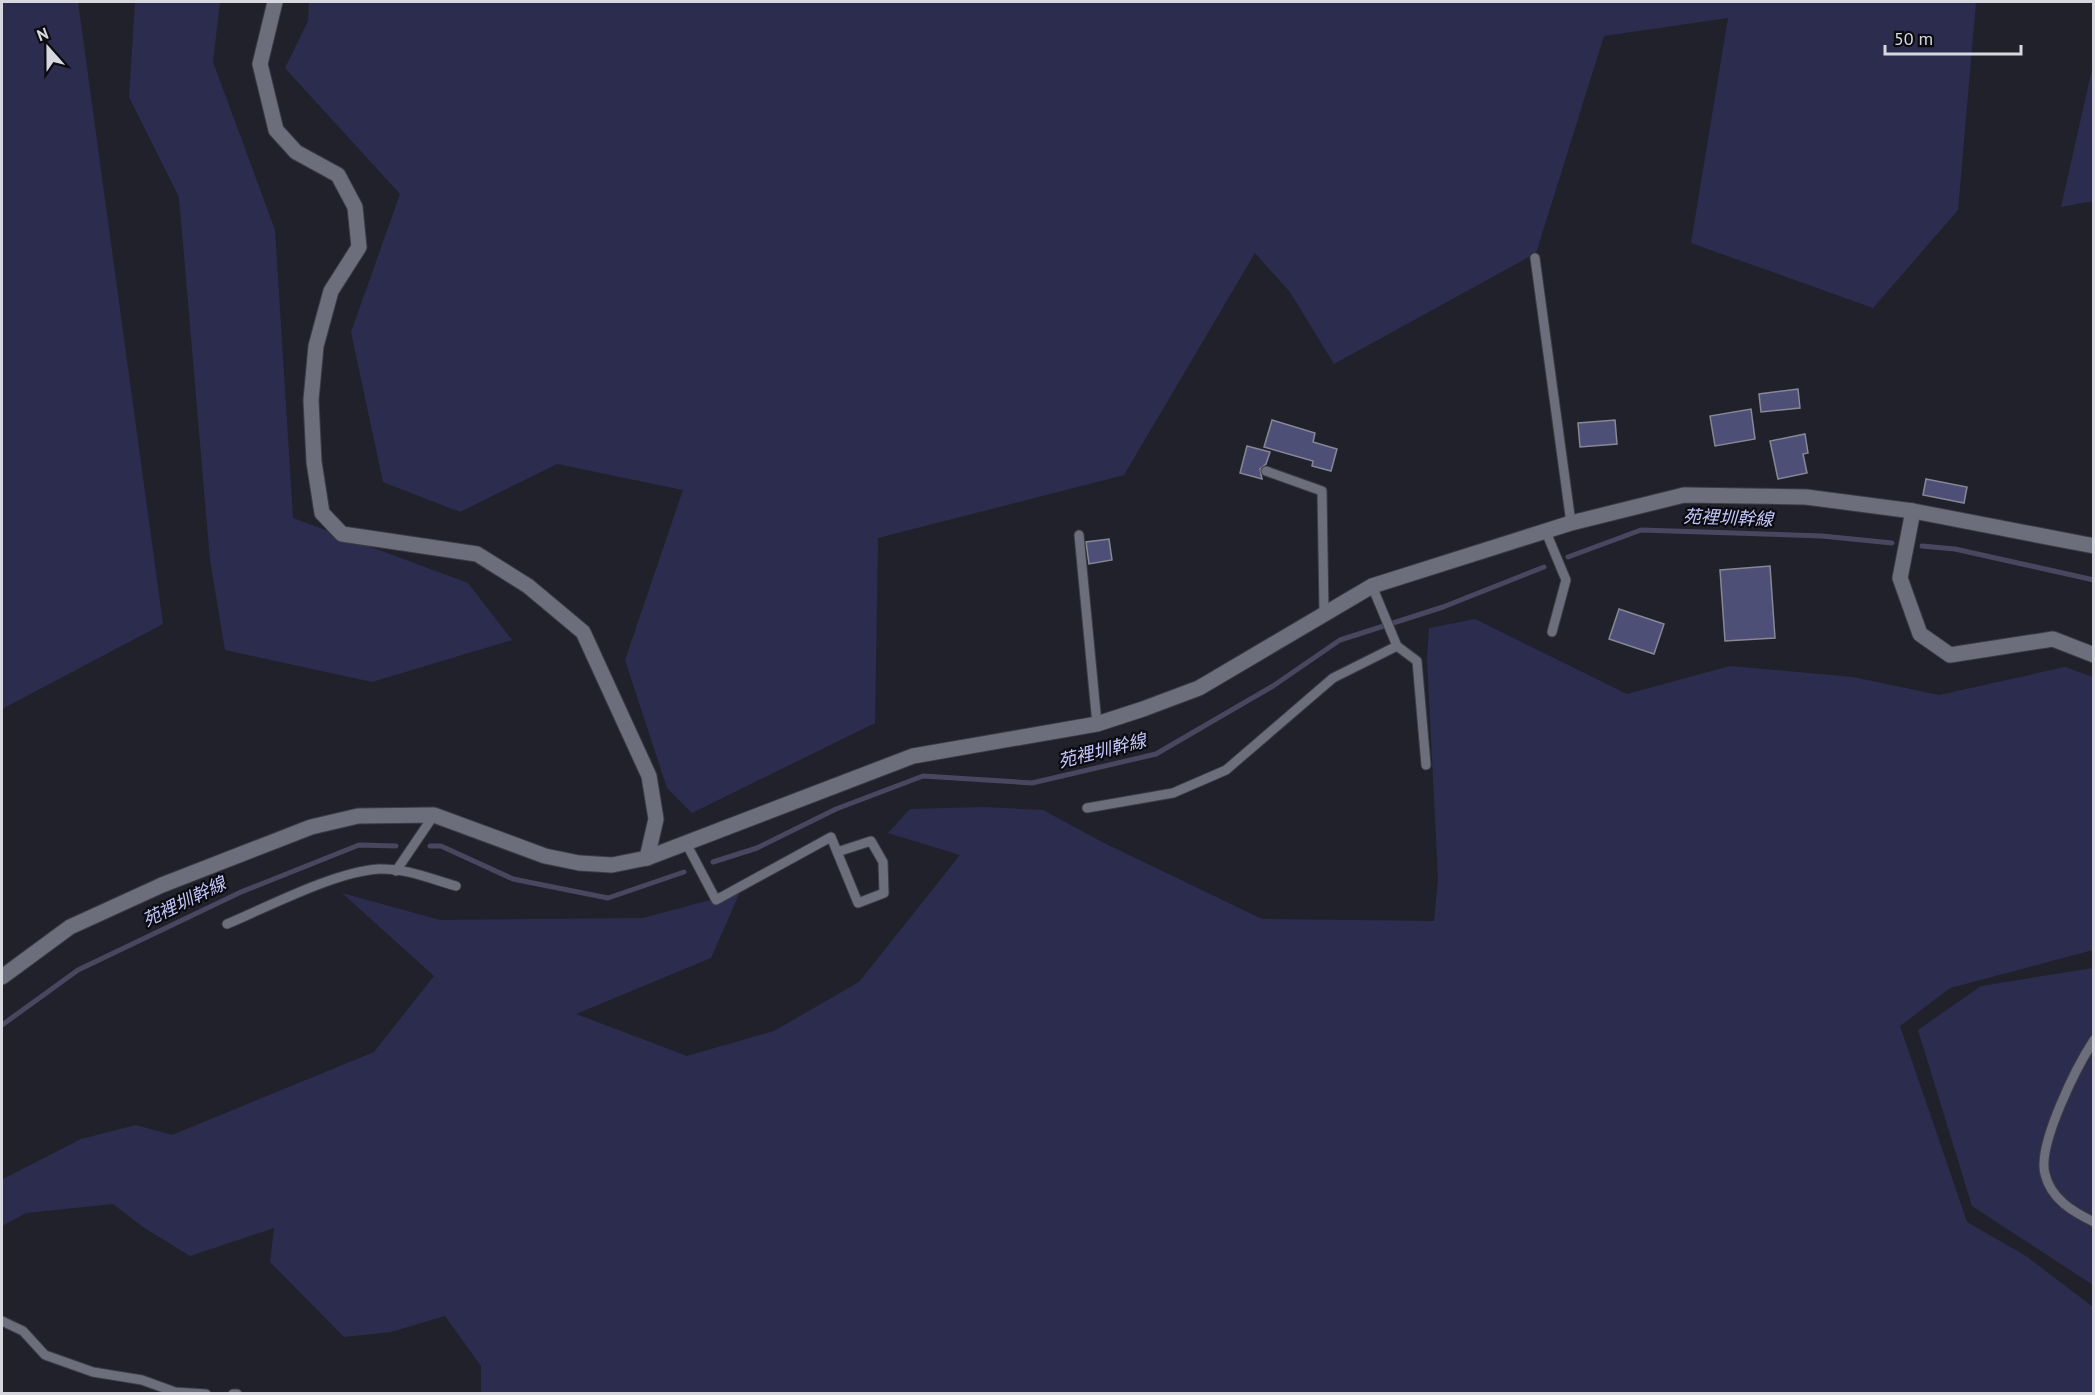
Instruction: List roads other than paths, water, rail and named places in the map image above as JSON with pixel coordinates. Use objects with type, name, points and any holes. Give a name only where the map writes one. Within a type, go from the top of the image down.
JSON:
[{"type":"street","points":[[275,2],[260,64],[276,130],[296,152],[338,175],[355,207],[359,247],[331,291],[316,346],[311,400],[314,462],[322,513],[342,534],[477,554],[528,586],[583,632],[649,776],[656,819],[647,858]]},
{"type":"street","points":[[2,977],[70,927],[162,885],[311,827],[358,816],[434,815],[545,856],[579,863],[612,865],[647,858],[913,756],[1096,724],[1199,688],[1324,612],[1372,586],[1571,523],[1684,495],[1806,497],[1913,511],[2094,546]]},
{"type":"street","points":[[1913,511],[1900,578],[1920,634],[1950,655],[2053,639],[2094,655]]},
{"type":"lane","points":[[1535,258],[1571,523]]},
{"type":"lane","points":[[1266,471],[1322,491],[1324,612]]},
{"type":"lane","points":[[1546,532],[1566,580],[1552,632]]},
{"type":"lane","points":[[1079,535],[1096,724]]},
{"type":"lane","points":[[1372,586],[1397,646],[1417,661],[1426,765]]},
{"type":"lane","points":[[1087,808],[1173,793],[1227,770],[1333,678],[1397,646]]},
{"type":"lane","points":[[396,871],[434,815]]},
{"type":"lane","points":[[686,843],[716,900],[831,837],[837,852],[858,903],[884,892],[883,862],[871,841],[837,852]]},
{"type":"lane","points":[[227,924],[338,878],[379,869],[456,886]]},
{"type":"lane","points":[[2094,1040],[2063,1101],[2044,1157],[2045,1174],[2059,1199],[2071,1211],[2094,1221]]},
{"type":"lane","points":[[2,1321],[23,1331],[45,1355],[93,1372],[142,1380],[175,1392],[206,1394]]},
{"type":"lane","points":[[232,1394],[237,1394]]},
{"type":"waterway","name":"苑裡圳幹線","points":[[1568,557],[1641,530],[1822,536],[1892,543]]},
{"type":"waterway","name":"苑裡圳幹線","points":[[1922,546],[1955,549],[2094,580]]},
{"type":"waterway","name":"苑裡圳幹線","points":[[713,862],[757,848],[836,809],[923,776],[1032,783],[1156,754],[1273,686],[1340,640],[1443,607],[1544,567]]},
{"type":"waterway","name":"苑裡圳幹線","points":[[2,1025],[78,970],[241,892],[359,845],[396,846]]},
{"type":"waterway","name":"苑裡圳幹線","points":[[430,846],[441,846],[513,879],[608,898],[684,872]]}]
